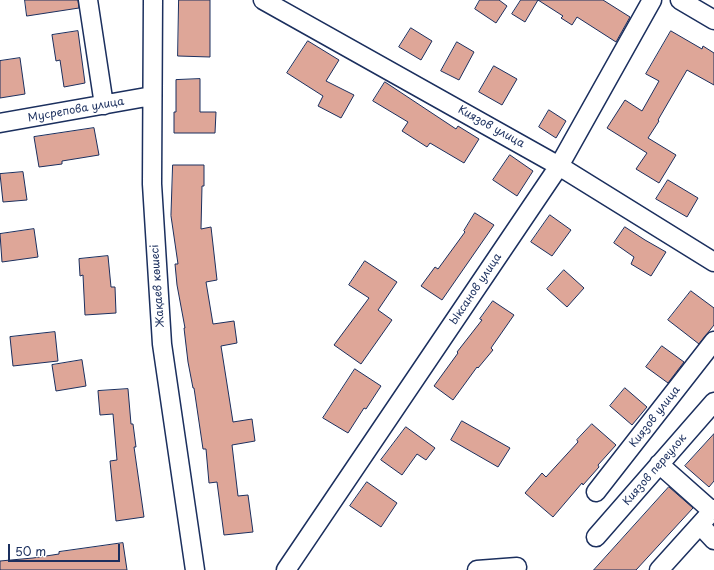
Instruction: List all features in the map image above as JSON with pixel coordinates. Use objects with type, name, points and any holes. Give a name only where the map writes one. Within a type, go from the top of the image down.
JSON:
[{"type":"street","points":[[88,0],[104,105]]},
{"type":"street","name":"Жақаев көшесі","points":[[152,0],[152,184],[162,344],[195,570]]},
{"type":"street","name":"Киязов улица","points":[[263,0],[559,166],[714,262]]},
{"type":"street","name":"Ыксанов улица","points":[[286,570],[559,166],[652,0]]},
{"type":"street","points":[[680,0],[714,20]]},
{"type":"street","name":"Мусрепова улица","points":[[0,123],[152,96]]},
{"type":"street","name":"Киязов улица","points":[[596,492],[714,341]]},
{"type":"street","name":"Киязов переулок","points":[[596,537],[714,402]]},
{"type":"street","points":[[659,570],[713,510],[660,464]]},
{"type":"street","points":[[700,525],[714,540]]},
{"type":"street","points":[[477,570],[517,567]]},
{"type":"building","points":[[25,0],[78,0],[79,8],[27,16]]},
{"type":"building","points":[[179,0],[210,0],[210,57],[178,56]]},
{"type":"building","points":[[480,0],[499,0],[507,6],[496,23],[475,9]]},
{"type":"building","points":[[521,0],[538,0],[525,22],[512,14]]},
{"type":"building","points":[[538,0],[603,0],[630,17],[616,42],[577,17],[572,25],[561,18],[563,16]]},
{"type":"building","points":[[411,28],[432,41],[421,60],[399,47]]},
{"type":"building","points":[[78,31],[85,83],[64,87],[60,60],[56,61],[52,35]]},
{"type":"building","points":[[671,31],[702,49],[703,46],[714,53],[714,85],[687,70],[658,120],[659,121],[648,138],[676,155],[659,183],[636,169],[647,153],[607,128],[625,100],[642,111],[659,81],[646,74]]},
{"type":"building","points":[[308,41],[339,60],[326,81],[354,95],[341,118],[318,106],[323,96],[287,73]]},
{"type":"building","points":[[457,42],[474,52],[459,80],[441,71]]},
{"type":"building","points":[[20,58],[25,94],[0,98],[0,61]]},
{"type":"building","points":[[494,66],[517,79],[502,105],[479,92]]},
{"type":"building","points":[[200,79],[200,112],[216,112],[215,133],[174,133],[174,112],[176,112],[176,80]]},
{"type":"building","points":[[385,82],[456,129],[458,126],[479,139],[464,163],[430,143],[427,147],[402,131],[408,122],[373,101]]},
{"type":"building","points":[[549,110],[566,121],[556,138],[539,127]]},
{"type":"building","points":[[94,128],[99,155],[62,161],[62,164],[39,167],[34,137]]},
{"type":"building","points":[[510,155],[533,171],[517,196],[493,180]]},
{"type":"building","points":[[173,165],[204,165],[201,229],[211,227],[217,280],[206,282],[213,324],[234,321],[237,343],[221,346],[233,422],[252,419],[255,441],[232,445],[238,496],[248,495],[253,532],[224,535],[217,482],[209,483],[206,449],[203,449],[177,285],[175,264],[178,264],[171,216]]},
{"type":"building","points":[[23,172],[27,200],[3,202],[0,174]]},
{"type":"building","points":[[668,180],[698,198],[687,217],[656,199]]},
{"type":"building","points":[[475,213],[494,225],[442,300],[421,286],[435,267],[438,269],[465,232],[464,231]]},
{"type":"building","points":[[550,215],[571,230],[552,256],[531,242]]},
{"type":"building","points":[[625,227],[666,252],[651,276],[631,264],[634,257],[614,243]]},
{"type":"building","points":[[34,229],[38,257],[2,262],[0,234]]},
{"type":"building","points":[[108,256],[111,287],[115,287],[116,313],[85,315],[83,275],[80,276],[79,259]]},
{"type":"building","points":[[365,261],[397,282],[378,310],[392,320],[361,364],[334,345],[369,298],[349,285]]},
{"type":"building","points":[[564,270],[584,288],[567,307],[547,289]]},
{"type":"building","points":[[691,291],[714,308],[714,325],[699,344],[668,320]]},
{"type":"building","points":[[493,301],[514,315],[491,348],[493,350],[478,368],[477,367],[453,400],[434,386],[458,353],[457,352],[482,320],[480,319]]},
{"type":"building","points":[[55,332],[58,361],[13,366],[10,337]]},
{"type":"building","points":[[662,346],[684,362],[668,383],[646,367]]},
{"type":"building","points":[[82,360],[86,386],[56,391],[52,365]]},
{"type":"building","points":[[355,369],[381,386],[366,409],[364,408],[348,433],[323,418]]},
{"type":"building","points":[[625,388],[647,407],[632,425],[610,406]]},
{"type":"building","points":[[128,389],[131,424],[133,424],[136,447],[134,447],[144,517],[116,521],[110,461],[117,460],[113,414],[100,415],[98,391]]},
{"type":"building","points":[[462,421],[510,448],[498,467],[451,440]]},
{"type":"building","points":[[592,424],[616,445],[598,465],[599,467],[583,485],[582,483],[553,517],[525,493],[542,473],[546,477],[578,442],[577,440]]},
{"type":"building","points":[[406,427],[435,448],[426,460],[417,454],[402,475],[381,460]]},
{"type":"building","points":[[714,434],[714,481],[709,487],[685,466]]},
{"type":"building","points":[[367,482],[397,503],[381,527],[350,506]]},
{"type":"building","points":[[669,487],[693,508],[636,570],[594,570]]},
{"type":"building","points":[[123,543],[127,570],[0,570],[0,561],[33,558],[59,554],[59,552]]}]
